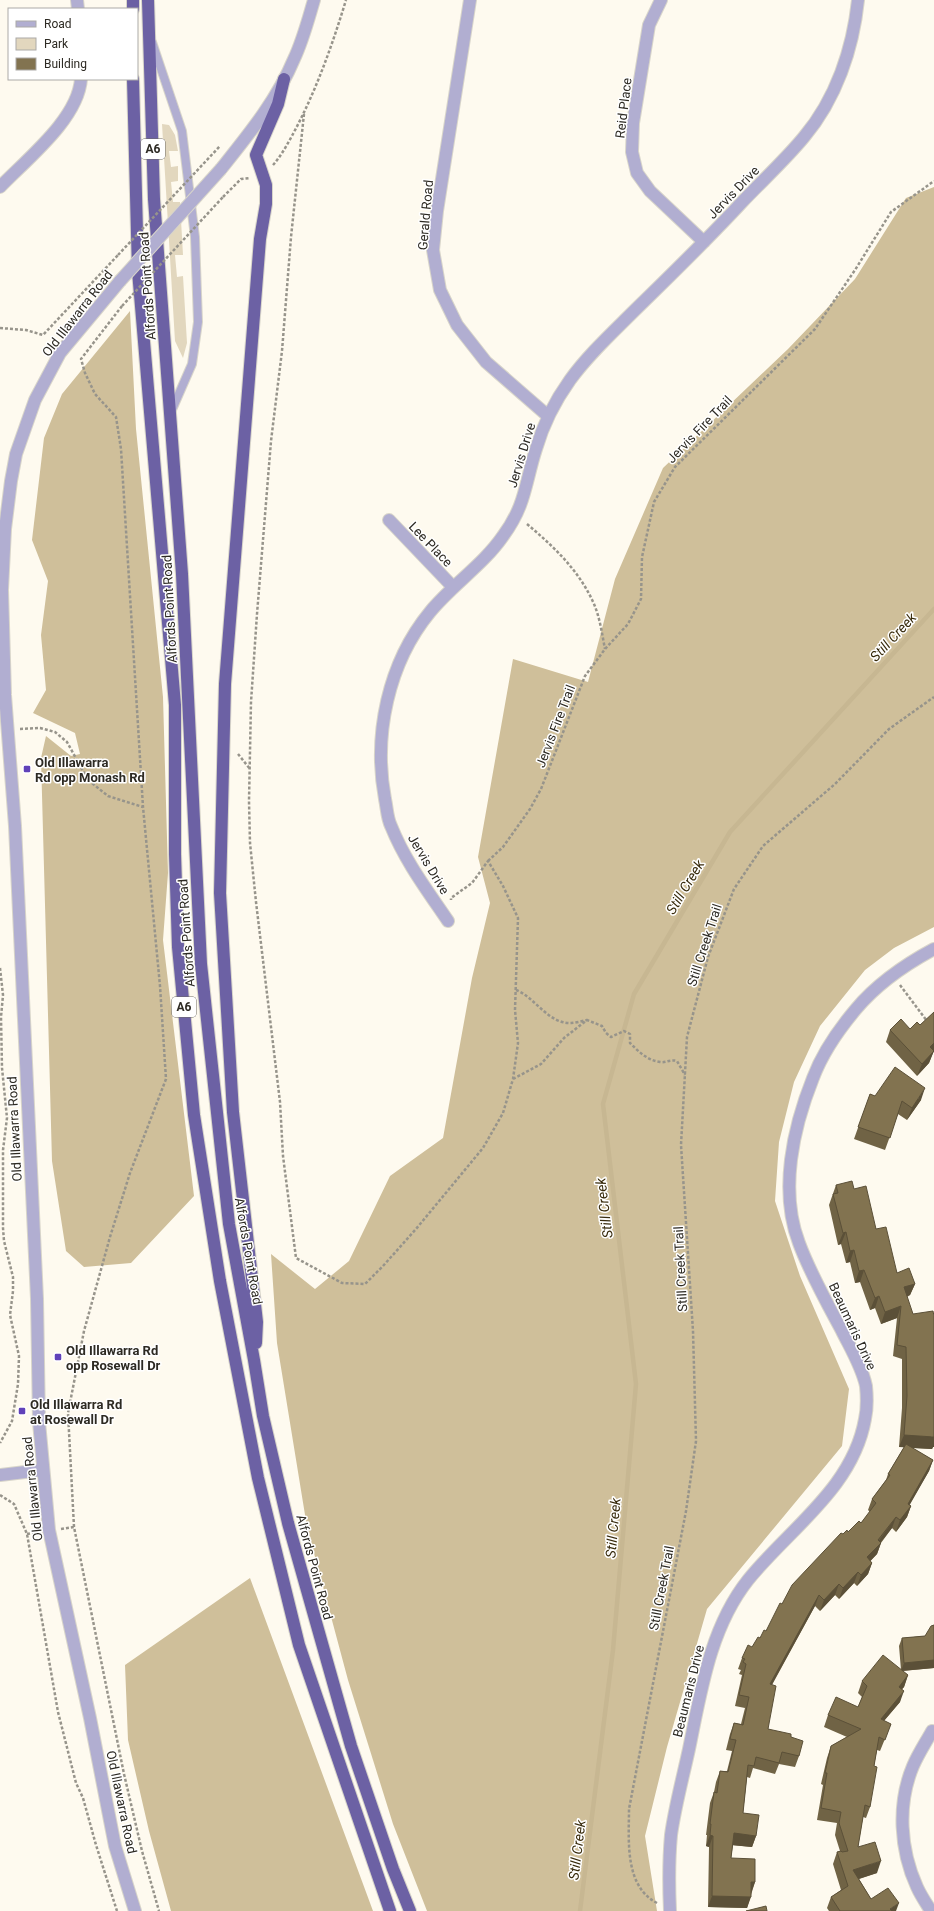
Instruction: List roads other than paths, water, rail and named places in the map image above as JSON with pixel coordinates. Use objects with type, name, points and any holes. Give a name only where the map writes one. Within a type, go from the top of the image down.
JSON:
[{"type":"highway","name":"Alfords Point Road","points":[[148,0],[154,199],[182,574],[201,964],[229,1224],[254,1360],[262,1416],[273,1464],[351,1746],[393,1869],[410,1911]]},
{"type":"highway","name":"A6","points":[[254,1360],[257,1322],[233,1112],[220,893],[225,684],[260,239],[266,204],[265,179],[256,155],[278,104],[284,79]]},
{"type":"highway","name":"Alfords Point Road","points":[[134,80],[138,271],[175,705],[175,854],[178,947],[194,1115],[220,1281],[258,1478],[298,1645],[390,1911]]},
{"type":"street","name":"Old Illawarra Road","points":[[136,1911],[115,1846],[90,1718],[49,1530],[42,1470],[37,1375],[37,1299],[15,826],[7,730],[2,696],[2,590],[4,537],[10,481],[16,454],[35,400],[60,353],[120,280],[221,169],[265,111],[284,79],[302,38],[314,0]]},
{"type":"street","name":"Gerald Road","points":[[470,0],[437,211],[433,250],[440,290],[457,326],[486,362],[548,416]]},
{"type":"street","name":"Reid Place","points":[[661,0],[649,25],[634,123],[632,152],[637,173],[650,191],[704,242]]},
{"type":"street","name":"Jervis Drive","points":[[448,921],[408,863],[390,824],[381,779],[381,733],[391,685],[411,640],[430,612],[502,539],[517,516],[527,487],[535,450],[548,416],[570,379],[598,347],[704,242],[805,136],[823,110],[840,75],[849,50],[858,0]]},
{"type":"street","points":[[0,187],[68,116],[79,93],[81,80]]},
{"type":"street","name":"Lee Place","points":[[389,520],[454,587]]},
{"type":"street","name":"Beaumaris Drive","points":[[670,1910],[671,1835],[704,1676],[714,1643],[728,1610],[747,1582],[829,1493],[846,1471],[857,1448],[865,1418],[866,1387],[855,1357],[800,1246],[791,1221],[790,1161],[800,1118],[813,1076],[833,1040],[857,1008],[892,975],[934,949]]},
{"type":"street","points":[[0,1476],[42,1470]]},
{"type":"street","points":[[931,1911],[917,1888],[909,1865],[903,1830],[904,1797],[913,1766],[932,1731]]},
{"type":"lane","points":[[150,36],[182,131],[196,237],[198,322],[192,364],[170,416]]},
{"type":"waterway","name":"Still Creek","points":[[580,1911],[613,1650],[636,1384],[603,1104],[634,994],[730,832],[934,609]]},
{"type":"place","name":"Old Illawarra Rd opp Monash Rd","points":[[27,769]]},
{"type":"place","name":"Old Illawarra Rd opp Rosewall Dr","points":[[58,1357]]},
{"type":"place","name":"Old Illawarra Rd at Rosewall Dr","points":[[22,1411]]}]
